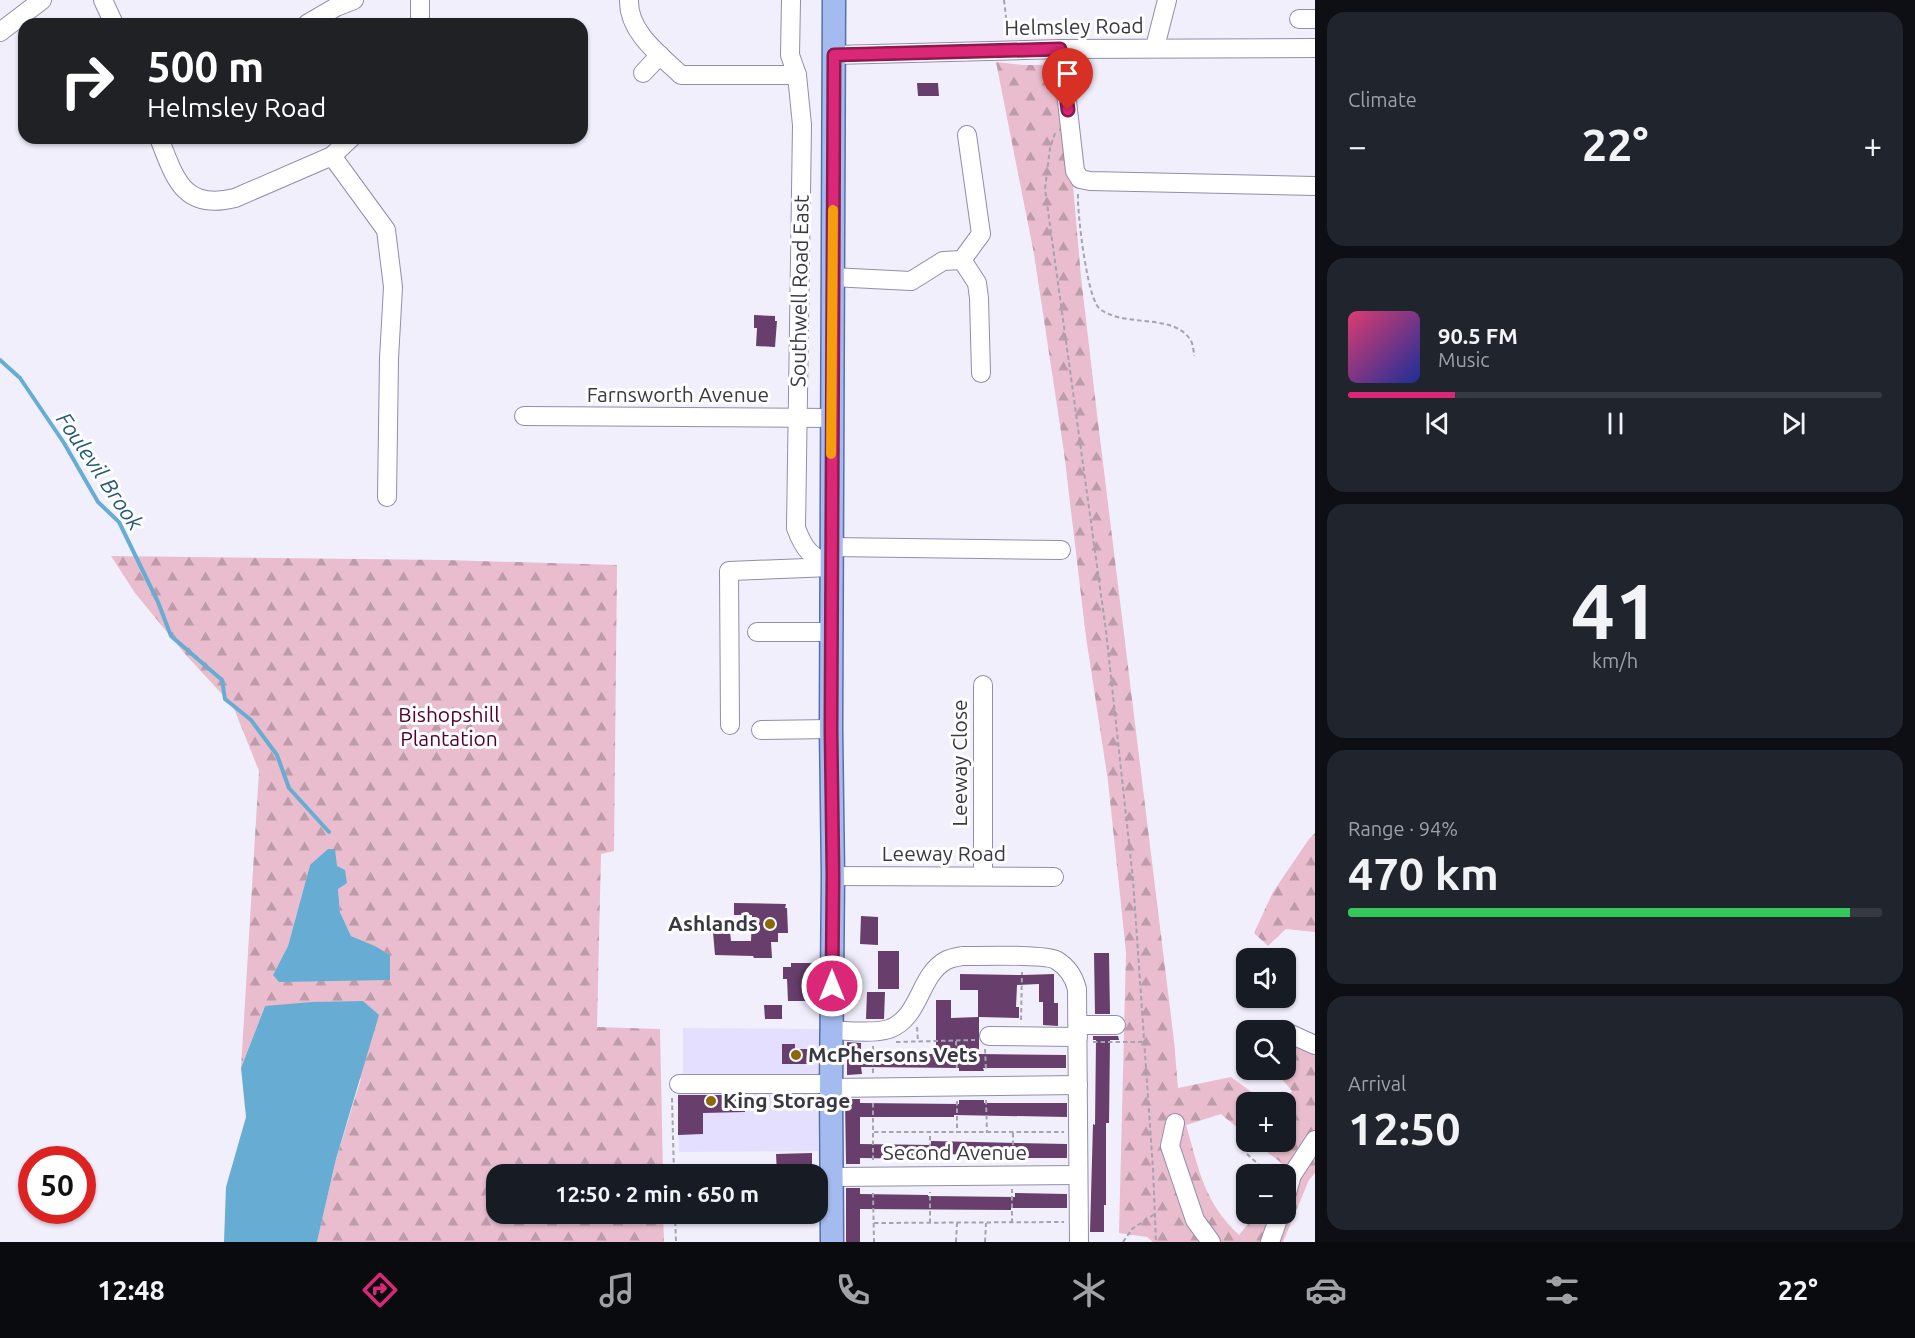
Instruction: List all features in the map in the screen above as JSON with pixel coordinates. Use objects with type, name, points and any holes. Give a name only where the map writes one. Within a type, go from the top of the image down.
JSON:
[{"type":"main road","name":"Southwell Road East","points":[[832,1242],[831,418],[834,0]]},
{"type":"street","points":[[18,18],[42,0]]},
{"type":"street","points":[[103,0],[111,18]]},
{"type":"street","points":[[317,18],[354,0]]},
{"type":"street","points":[[420,0],[420,18]]},
{"type":"street","name":"Southwell Road East","points":[[791,0],[790,55],[797,75],[802,125],[796,528],[801,542],[810,554],[831,557]]},
{"type":"street","points":[[1155,47],[1167,0]]},
{"type":"street","points":[[629,5],[638,31],[681,75],[797,75]]},
{"type":"street","points":[[0,32],[18,18]]},
{"type":"street","name":"Helmsley Road","points":[[834,55],[1155,47],[1315,48]]},
{"type":"street","points":[[1060,49],[1075,171],[1080,179],[1315,186]]},
{"type":"street","points":[[643,73],[660,55]]},
{"type":"street","points":[[802,125],[833,124]]},
{"type":"street","points":[[962,260],[981,234],[967,135]]},
{"type":"street","points":[[161,144],[176,180],[189,193],[204,201],[220,202],[235,198],[332,156],[345,144]]},
{"type":"street","points":[[332,156],[386,230],[393,287],[387,497]]},
{"type":"street","points":[[832,276],[911,282],[943,261],[962,260]]},
{"type":"street","points":[[962,260],[977,284],[979,298],[974,341],[981,373]]},
{"type":"street","name":"Farnsworth Avenue","points":[[524,416],[831,418]]},
{"type":"street","points":[[730,725],[729,571],[831,557],[1061,550]]},
{"type":"street","points":[[757,633],[831,632]]},
{"type":"street","name":"Leeway Close","points":[[983,682],[983,876]]},
{"type":"street","points":[[761,730],[831,729]]},
{"type":"street","name":"Leeway Road","points":[[833,876],[1057,877]]},
{"type":"street","points":[[832,1030],[873,1031],[888,1029],[900,1023],[910,1014],[931,976],[944,962],[963,956],[1048,957],[1069,970],[1077,989],[1079,1242]]},
{"type":"street","points":[[989,1036],[1078,1035],[1116,1025]]},
{"type":"street","points":[[1296,1037],[1315,1045]]},
{"type":"street","points":[[679,1084],[873,1087],[1078,1085]]},
{"type":"street","points":[[1175,1123],[1170,1146],[1195,1220],[1211,1242]]},
{"type":"street","points":[[1296,1169],[1315,1140]]},
{"type":"street","name":"Second Avenue","points":[[832,1177],[1078,1175]]},
{"type":"street","points":[[1270,1242],[1276,1224]]},
{"type":"path","points":[[1004,0],[1008,34]]},
{"type":"path","points":[[1057,126],[1050,148],[1045,189],[1106,631],[1132,879],[1156,1214],[1156,1242]]},
{"type":"path","points":[[1080,179],[1078,205],[1092,293],[1097,306],[1109,314],[1167,325],[1184,332],[1192,343],[1194,357]]},
{"type":"path","points":[[1021,1036],[1022,957]]},
{"type":"path","points":[[873,1031],[874,1242]]},
{"type":"path","points":[[1078,1035],[1144,1042]]},
{"type":"path","points":[[895,1042],[985,1040],[989,1036]]},
{"type":"path","points":[[674,1164],[672,1084],[679,1084]]},
{"type":"path","points":[[873,1132],[1078,1132]]},
{"type":"path","points":[[1247,1154],[1258,1164]]},
{"type":"path","points":[[1123,1242],[1132,1229],[1156,1214]]},
{"type":"path","points":[[956,1242],[957,1222]]},
{"type":"path","points":[[985,1242],[986,1222]]},
{"type":"path","points":[[874,1223],[1079,1222]]},
{"type":"path","points":[[675,1224],[676,1242]]},
{"type":"shaded area","points":[[683,1028],[819,1029],[818,1151],[679,1152],[678,1090],[683,1089]]},
{"type":"green space","points":[[996,62],[1053,65],[1060,74],[1067,117],[1081,277],[1178,1088],[1231,1077],[1251,1092],[1236,1092],[1236,1127],[1221,1114],[1186,1125],[1204,1184],[1210,1198],[1227,1223],[1239,1235],[1248,1224],[1291,1224],[1283,1242],[1153,1242],[1147,1237],[1119,1233],[1126,952],[1108,781],[1086,637],[1064,452],[1034,254]]},
{"type":"green space","name":"Bishopshill Plantation","points":[[111,556],[445,560],[617,565],[614,851],[601,854],[597,1027],[660,1029],[663,1164],[486,1164],[486,1224],[663,1224],[664,1242],[317,1242],[336,1159],[361,1079],[265,1006],[241,1068],[259,771],[233,706],[185,654],[135,593]],"holes":[[[310,865],[338,889],[340,912],[351,936],[390,955],[273,975],[288,946]]]},
{"type":"green space","points":[[1315,833],[1315,932],[1286,929],[1268,946],[1254,933],[1273,892]]},
{"type":"green space","points":[[1296,1045],[1315,1049],[1315,1173],[1309,1180],[1296,1211],[1296,1164],[1283,1164],[1267,1152],[1296,1152],[1296,1092],[1291,1092],[1283,1080],[1296,1080]]},
{"type":"water","points":[[328,849],[335,849],[337,866],[345,870],[347,883],[338,889],[340,912],[351,936],[390,955],[390,980],[279,982],[273,975],[288,946],[310,865]]},
{"type":"water","points":[[363,1001],[379,1015],[336,1159],[317,1242],[224,1242],[226,1187],[246,1117],[241,1068],[265,1006]]},
{"type":"building","points":[[917,83],[938,83],[939,96],[918,96]]},
{"type":"building","points":[[754,315],[775,316],[775,321],[777,321],[775,347],[756,346],[757,328],[754,328]]},
{"type":"building","name":"Ashlands","points":[[734,903],[786,904],[788,933],[778,933],[778,942],[771,942],[772,958],[715,955],[713,932],[730,932],[731,941],[751,941],[752,915],[734,915]]},
{"type":"building","points":[[861,916],[878,917],[878,945],[860,944]]},
{"type":"building","points":[[878,951],[899,951],[899,989],[878,989]]},
{"type":"building","points":[[1094,953],[1109,953],[1110,1014],[1095,1014]]},
{"type":"building","points":[[791,963],[813,963],[813,1001],[788,1001],[787,979],[783,979],[783,967],[791,967]]},
{"type":"building","points":[[960,974],[1054,974],[1054,1003],[1058,1003],[1058,1026],[1043,1025],[1043,1002],[1039,1002],[1039,984],[1017,985],[1016,1007],[1019,1007],[1019,1018],[979,1017],[979,1054],[1066,1055],[1066,1068],[983,1068],[984,1071],[959,1071],[959,1068],[861,1067],[862,1074],[847,1075],[847,1042],[861,1043],[861,1053],[936,1054],[936,1000],[951,1000],[951,1018],[978,1017],[978,990],[960,990]]},
{"type":"building","points":[[867,992],[885,992],[884,1019],[866,1019]]},
{"type":"building","points":[[764,1005],[782,1005],[782,1019],[765,1019]]},
{"type":"building","points":[[1093,1036],[1118,1036],[1119,1040],[1110,1040],[1104,1232],[1090,1232],[1093,1124],[1095,1125],[1096,1040],[1093,1040]]},
{"type":"building","name":"McPhersons Vets","points":[[782,1044],[795,1044],[795,1049],[812,1049],[812,1061],[809,1064],[782,1064]]},
{"type":"building","name":"King Storage","points":[[678,1095],[744,1095],[745,1112],[703,1113],[703,1134],[678,1135]]},
{"type":"building","points":[[845,1099],[860,1099],[860,1103],[959,1104],[959,1100],[984,1100],[984,1103],[1067,1103],[1067,1117],[954,1115],[954,1117],[860,1117],[860,1144],[931,1145],[931,1141],[1067,1144],[1067,1158],[928,1154],[928,1159],[860,1158],[860,1164],[846,1164]]},
{"type":"building","points":[[812,1153],[812,1164],[776,1164],[776,1154]]},
{"type":"building","points":[[846,1188],[860,1188],[860,1194],[928,1196],[1015,1197],[1015,1193],[1067,1194],[1067,1208],[860,1209],[860,1242],[846,1242]]},
{"type":"waterway","name":"Foulevil Brook","points":[[0,360],[20,378],[64,443],[98,502],[119,522],[158,602],[171,636],[222,680],[225,699],[251,720],[277,755],[289,788],[329,832]]},
{"type":"slow traffic","points":[[831,454],[833,210]]},
{"type":"place","name":"Ashlands","points":[[770,924]]},
{"type":"place","name":"McPhersons Vets","points":[[796,1055]]},
{"type":"place","name":"King Storage","points":[[711,1101]]},
{"type":"route","points":[[832,986],[831,435],[834,55],[1060,49],[1068,110]]}]
